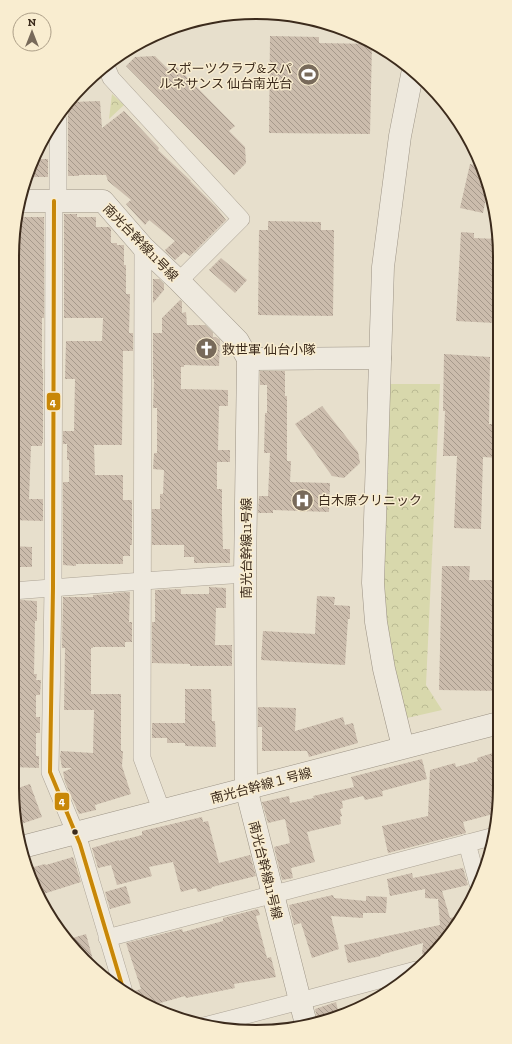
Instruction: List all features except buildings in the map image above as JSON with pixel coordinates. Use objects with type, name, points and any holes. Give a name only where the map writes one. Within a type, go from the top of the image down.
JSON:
[{"type":"street","points":[[108,71],[111,78],[241,219],[179,281]]},
{"type":"street","points":[[403,747],[384,669],[376,622],[373,583],[383,267],[400,136],[412,78]]},
{"type":"street","points":[[58,126],[50,772],[80,844],[121,983]]},
{"type":"street","name":"南光台幹線11号線","points":[[26,201],[103,201],[144,247],[238,341],[248,359],[245,574],[246,779],[249,800],[305,1019]]},
{"type":"street","points":[[144,247],[142,758],[161,811]]},
{"type":"street","points":[[248,359],[380,358]]},
{"type":"street","points":[[19,590],[245,574]]},
{"type":"street","name":"南光台幹線１号線","points":[[26,846],[493,724]]},
{"type":"street","points":[[107,938],[487,838]]},
{"type":"street","points":[[468,843],[476,876]]},
{"type":"street","points":[[220,1022],[403,974]]},
{"type":"green space","points":[[112,94],[124,105],[109,119]]},
{"type":"green space","points":[[390,384],[440,384],[426,685],[442,710],[407,718],[399,695],[381,595]]},
{"type":"transit line","name":"4","points":[[54,201],[53,588],[50,772],[80,844],[121,983]]},
{"type":"place","name":"スポーツクラブ&スパ ルネサンス 仙台南光台","points":[[308,75]]},
{"type":"place","name":"救世軍 仙台小隊","points":[[206,349]]},
{"type":"place","name":"白木原クリニック","points":[[303,500]]}]
